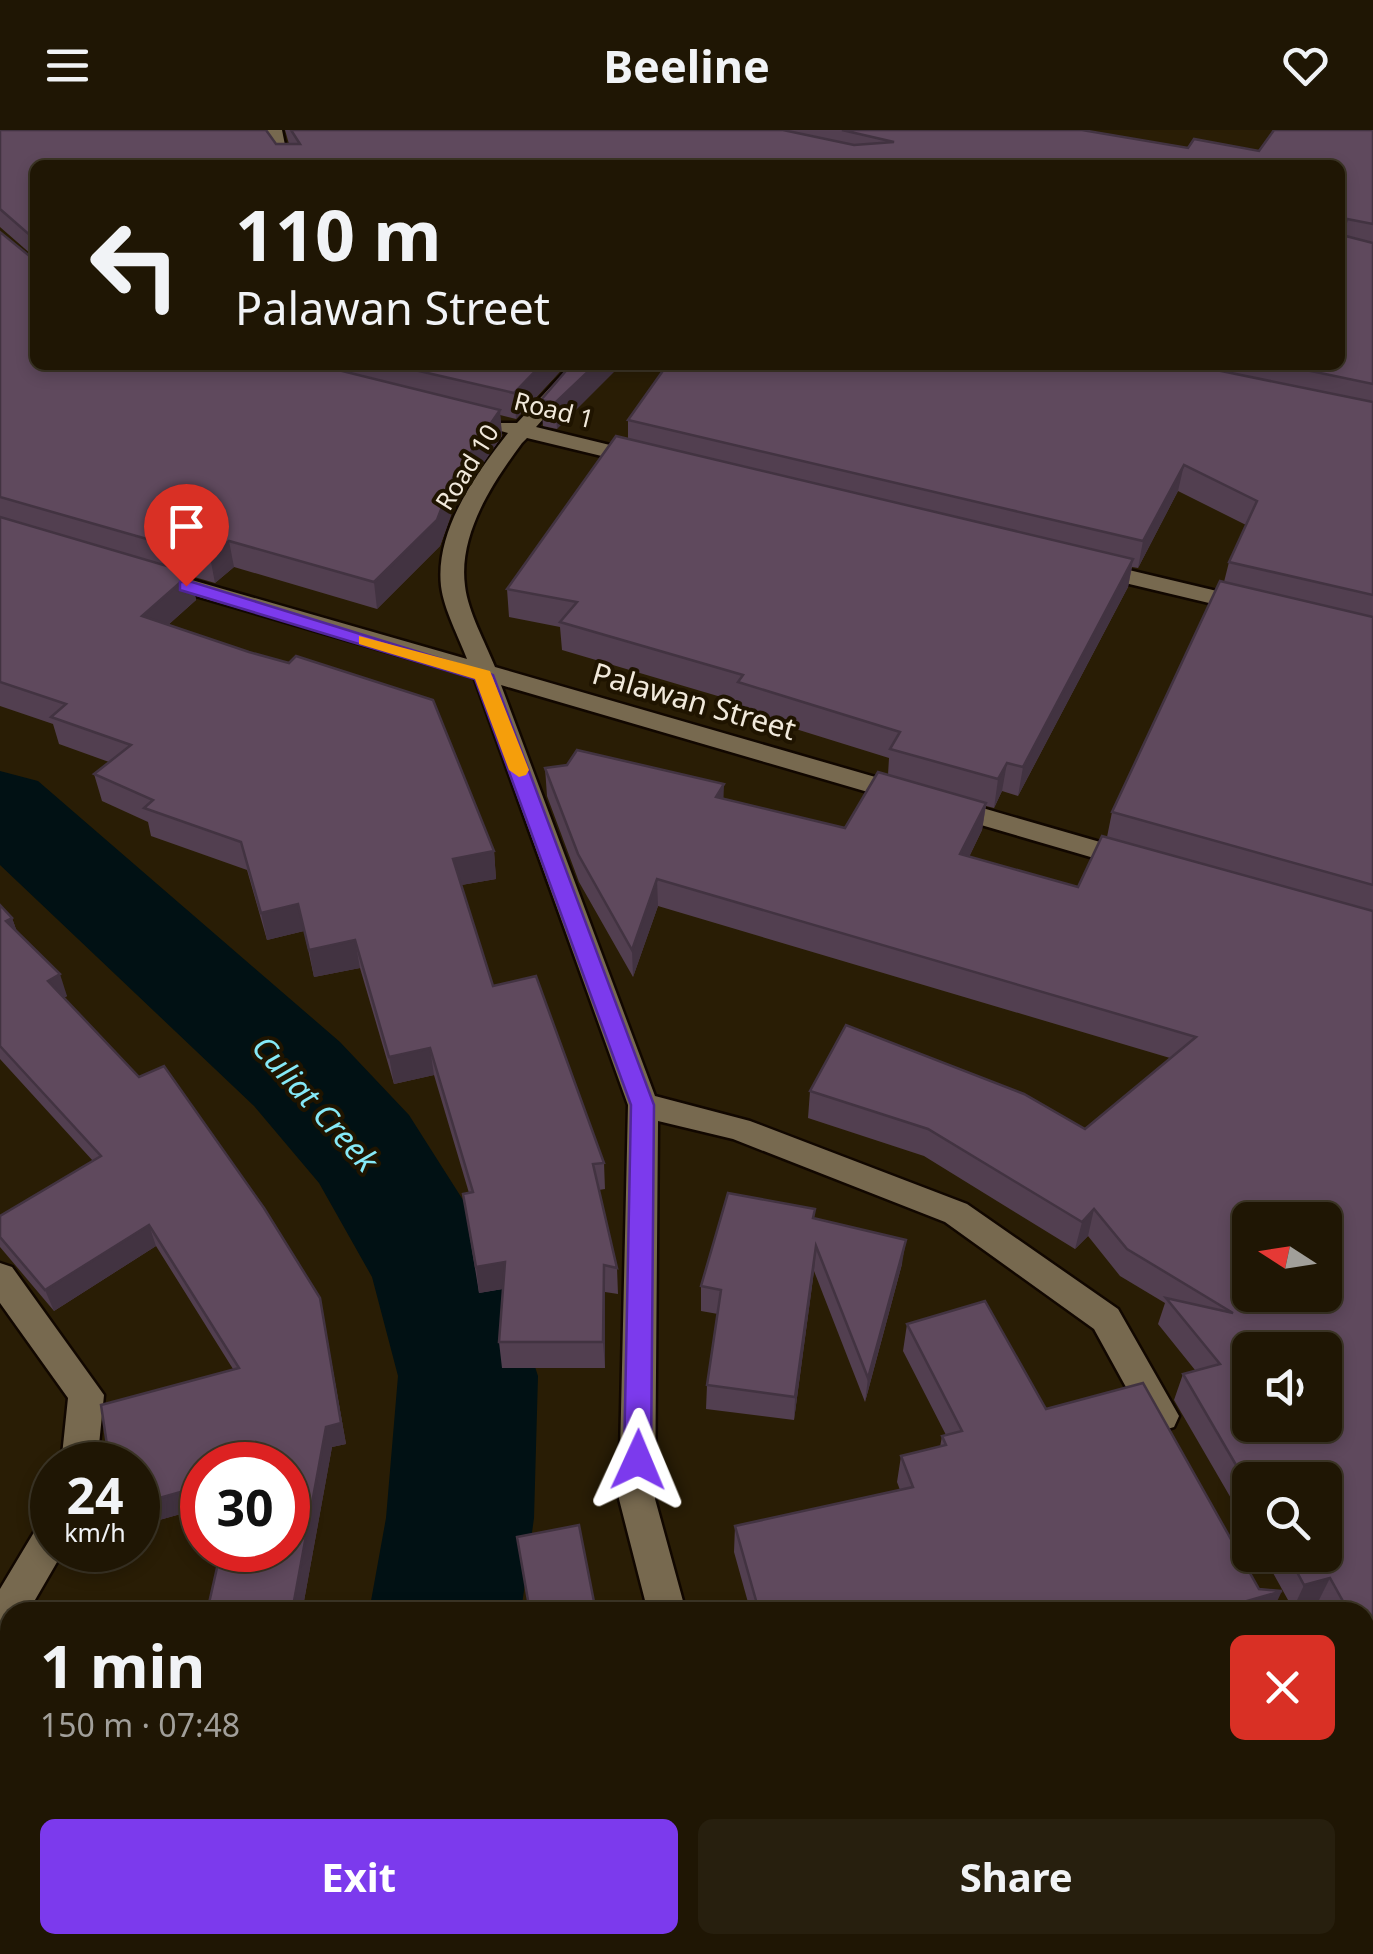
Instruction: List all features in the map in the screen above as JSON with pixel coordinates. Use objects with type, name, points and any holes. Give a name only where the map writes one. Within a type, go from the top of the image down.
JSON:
[{"type":"street","points":[[274,130],[277,145],[288,160]]},
{"type":"street","name":"Road 10","points":[[577,370],[522,430],[469,504],[452,560],[453,587],[643,1105]]},
{"type":"street","name":"Road 1","points":[[485,422],[657,463]]},
{"type":"street","points":[[1064,561],[1276,612]]},
{"type":"street","name":"Palawan Street","points":[[130,569],[1165,870]]},
{"type":"street","points":[[664,1602],[637,1499],[643,1105],[740,1129],[956,1213],[1106,1318],[1174,1440]]},
{"type":"street","points":[[0,1277],[86,1396],[81,1442]]},
{"type":"street","points":[[13,1602],[31,1572]]},
{"type":"building","points":[[0,130],[266,130],[276,144],[300,144],[291,130],[783,130],[854,145],[894,142],[842,130],[1082,130],[1188,148],[1194,139],[1259,151],[1274,130],[1373,130],[1373,224],[1347,219],[1345,225],[1345,160],[30,160],[30,235],[0,209]]},
{"type":"building","points":[[0,232],[30,256],[30,370],[338,370],[500,410],[453,478],[437,520],[374,582],[229,541],[210,557],[0,497]]},
{"type":"building","points":[[1345,236],[1373,243],[1373,384],[1306,370],[1345,370]]},
{"type":"building","points":[[415,370],[536,370],[514,393]]},
{"type":"building","points":[[567,370],[590,370],[555,403],[541,400]]},
{"type":"building","points":[[663,370],[1216,370],[1373,402],[1373,595],[1229,562],[1257,501],[1184,465],[1143,541],[628,420]]},
{"type":"building","points":[[616,436],[1133,559],[1023,767],[1007,763],[998,779],[890,749],[900,732],[738,682],[743,675],[560,622],[577,602],[507,589]]},
{"type":"building","points":[[0,517],[191,573],[142,616],[249,652],[289,663],[296,656],[433,700],[494,851],[453,859],[493,986],[536,976],[604,1163],[593,1164],[617,1268],[604,1265],[603,1342],[499,1342],[505,1262],[476,1267],[463,1194],[473,1192],[430,1048],[389,1057],[355,940],[309,950],[298,904],[261,913],[241,842],[144,808],[153,800],[94,774],[131,745],[51,717],[66,704],[0,682]]},
{"type":"building","points":[[1220,581],[1373,617],[1373,885],[1112,812]]},
{"type":"building","points":[[577,750],[724,784],[716,797],[845,828],[878,772],[986,803],[960,854],[1078,887],[1102,836],[1373,911],[1373,1602],[1343,1602],[1330,1578],[1304,1585],[1297,1572],[1342,1572],[1342,1462],[1234,1462],[1183,1374],[1220,1364],[1166,1298],[1233,1313],[1127,1249],[1094,1209],[1082,1222],[928,1129],[810,1091],[846,1025],[1024,1094],[1085,1129],[1196,1037],[657,879],[632,950],[578,854],[545,768],[567,765]]},
{"type":"building","points":[[0,905],[12,918],[6,921],[60,974],[48,981],[139,1077],[164,1066],[264,1208],[320,1298],[341,1423],[326,1427],[310,1514],[310,1442],[180,1442],[180,1492],[160,1498],[160,1442],[107,1442],[101,1405],[239,1368],[149,1225],[45,1290],[0,1237],[0,1216],[101,1156],[0,1046]]},
{"type":"building","points":[[728,1193],[815,1209],[813,1218],[906,1240],[868,1378],[816,1246],[795,1397],[707,1385],[721,1290],[701,1286]]},
{"type":"building","points":[[985,1301],[1046,1409],[1143,1383],[1232,1541],[1232,1572],[1249,1572],[1259,1589],[1282,1591],[1244,1602],[756,1602],[735,1526],[913,1487],[901,1456],[946,1445],[942,1436],[962,1431],[907,1324]]},
{"type":"building","points":[[579,1525],[594,1602],[528,1602],[517,1537]]},
{"type":"building","points":[[216,1572],[299,1572],[294,1602],[209,1602]]},
{"type":"waterway","name":"Culiat Creek","points":[[0,805],[297,1074],[364,1149],[437,1271],[468,1376],[460,1518],[447,1602]]},
{"type":"slow traffic","points":[[365,640],[484,675],[519,770]]},
{"type":"route","points":[[186,586],[484,675],[643,1105],[638,1460]]}]
